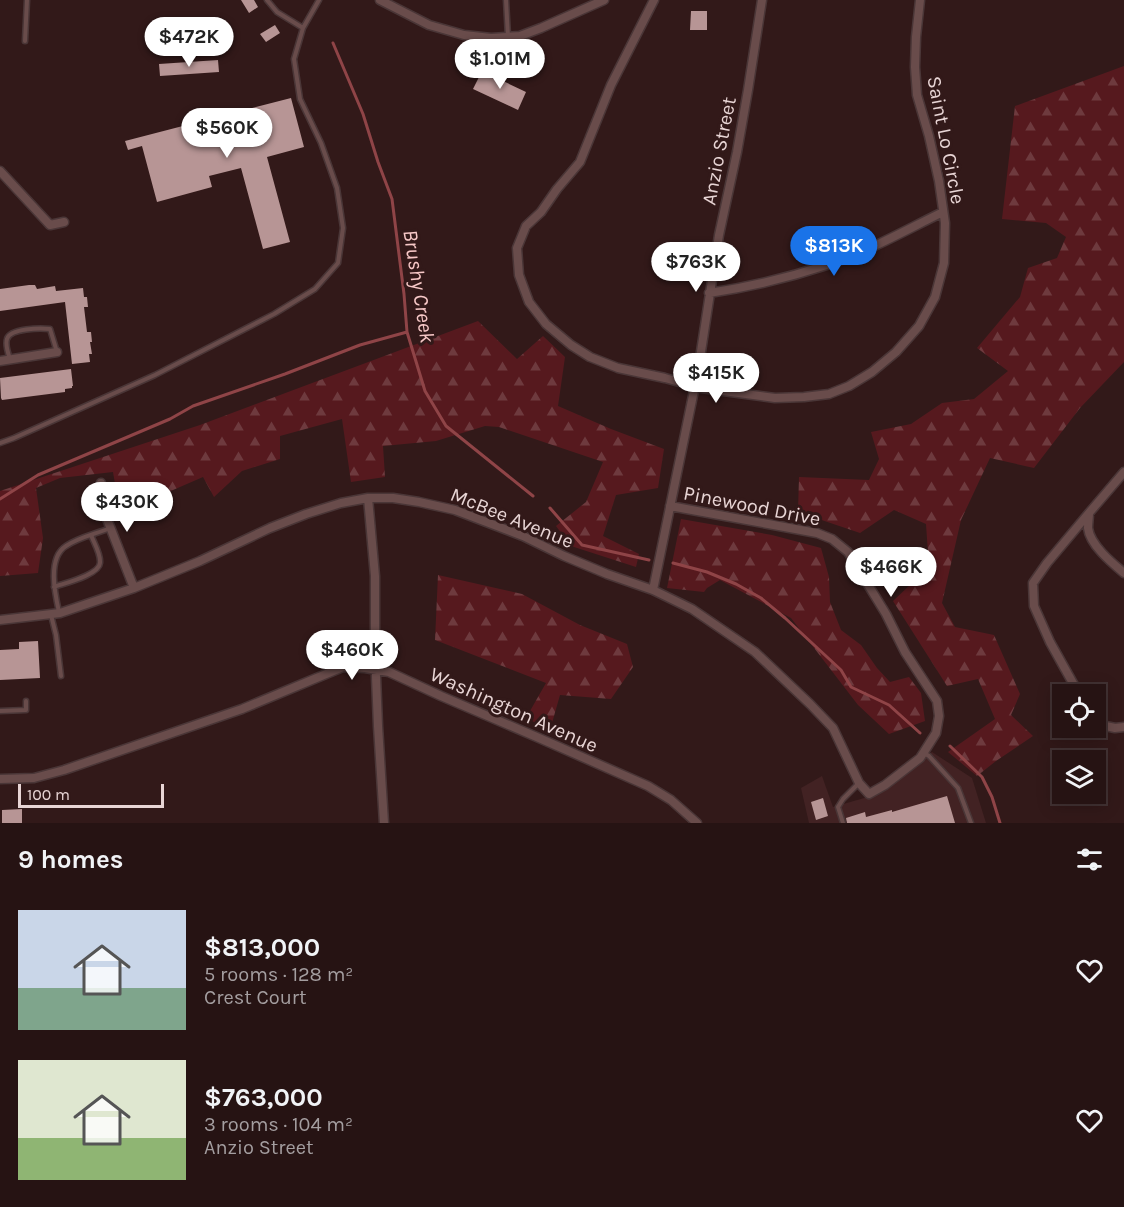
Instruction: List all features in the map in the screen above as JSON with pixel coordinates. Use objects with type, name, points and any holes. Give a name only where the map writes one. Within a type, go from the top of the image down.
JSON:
[{"type":"street","points":[[380,0],[429,25],[464,35],[491,38],[520,36],[604,0]]},
{"type":"street","name":"Saint Lo Circle","points":[[654,0],[611,85],[579,162],[541,212],[526,226],[517,248],[519,274],[529,302],[546,324],[571,345],[590,357],[618,368],[694,386],[775,398],[829,394],[849,386],[872,372],[896,352],[919,326],[935,297],[944,263],[945,223],[932,147],[917,95],[915,67],[920,0]]},
{"type":"street","name":"Anzio Street","points":[[653,590],[694,386],[762,0]]},
{"type":"street","points":[[0,171],[50,225],[64,222]]},
{"type":"street","points":[[709,293],[741,288],[831,264],[943,213]]},
{"type":"street","points":[[0,361],[57,352]]},
{"type":"street","points":[[1073,684],[1050,642],[1034,606],[1033,583],[1047,563],[1124,472]]},
{"type":"street","points":[[100,483],[102,502],[134,588]]},
{"type":"street","points":[[368,498],[375,576],[378,726],[384,823]]},
{"type":"street","name":"McBee Avenue","points":[[0,620],[55,613],[134,588],[200,561],[270,528],[341,503],[368,498],[393,498],[455,510],[523,536],[607,574],[653,590],[692,609],[728,632],[755,652],[833,728],[859,783],[868,794]]},
{"type":"street","name":"Pinewood Drive","points":[[670,506],[817,533],[832,539],[848,552],[886,614],[905,652],[937,700],[939,716],[936,733],[920,758],[868,794]]},
{"type":"street","points":[[1089,513],[1088,529],[1094,541],[1103,554],[1124,573]]},
{"type":"street","name":"Washington Avenue","points":[[0,779],[34,778],[64,770],[242,709],[343,667],[365,668],[389,672],[648,786],[671,800],[697,823]]},
{"type":"street","points":[[1106,726],[1124,727]]},
{"type":"lane","points":[[25,41],[27,0]]},
{"type":"lane","points":[[267,0],[277,12],[303,28]]},
{"type":"lane","points":[[0,443],[155,375],[274,314],[315,289],[338,263],[343,228],[337,188],[321,143],[300,99],[294,59],[303,28],[319,0]]},
{"type":"lane","points":[[506,0],[508,38]]},
{"type":"lane","points":[[10,360],[7,339],[15,331],[50,329],[57,352]]},
{"type":"lane","points":[[61,675],[55,613],[56,558],[65,546],[111,528]]},
{"type":"lane","points":[[54,587],[91,574],[99,567],[98,552],[92,535]]},
{"type":"lane","points":[[0,711],[26,710],[26,701]]},
{"type":"lane","points":[[924,752],[958,788],[971,823]]},
{"type":"lane","points":[[843,823],[838,807],[859,783]]},
{"type":"shaded area","points":[[932,752],[972,778],[986,823],[809,823],[801,788],[822,776],[833,807],[878,794]]},
{"type":"green space","points":[[1124,66],[1124,362],[1080,408],[1034,468],[990,458],[961,520],[942,603],[955,627],[994,635],[1020,694],[1011,715],[1033,736],[977,776],[948,752],[995,719],[978,679],[947,686],[893,601],[929,567],[926,524],[894,510],[860,533],[798,512],[799,477],[869,480],[879,459],[871,432],[911,424],[942,403],[974,399],[1008,371],[977,348],[1020,297],[1028,268],[1057,258],[1066,237],[1046,223],[1002,219],[1015,106]]},
{"type":"green space","points":[[478,321],[517,359],[543,336],[565,357],[558,406],[664,449],[658,488],[616,495],[603,536],[639,554],[636,567],[571,546],[556,526],[586,502],[603,462],[499,427],[485,426],[436,441],[383,446],[385,477],[351,482],[342,419],[280,436],[280,459],[242,471],[214,497],[203,477],[120,513],[113,472],[60,478],[36,488],[43,538],[38,573],[0,576],[0,491],[200,425]]},
{"type":"green space","points":[[681,519],[772,535],[821,548],[829,577],[830,602],[841,630],[861,645],[890,682],[909,677],[921,693],[925,721],[889,734],[858,705],[791,618],[720,580],[704,592],[667,588]]},
{"type":"green space","points":[[438,575],[522,594],[580,625],[627,644],[633,667],[611,699],[560,695],[550,730],[526,718],[546,683],[435,640]]},
{"type":"building","points":[[241,0],[254,0],[258,7],[249,13]]},
{"type":"building","points":[[691,11],[707,11],[707,30],[690,30]]},
{"type":"building","points":[[275,25],[280,33],[266,42],[260,34]]},
{"type":"building","points":[[218,60],[219,72],[160,76],[159,64]]},
{"type":"building","points":[[482,71],[526,92],[518,110],[473,89]]},
{"type":"building","points":[[291,98],[304,147],[267,157],[290,242],[263,249],[241,168],[209,176],[212,187],[157,202],[142,146],[128,150],[125,141]]},
{"type":"building","points":[[35,285],[37,289],[55,286],[56,291],[83,288],[88,307],[84,307],[87,332],[91,332],[92,342],[90,342],[92,354],[89,354],[90,362],[72,364],[65,302],[0,311],[0,289]]},
{"type":"building","points":[[71,369],[73,386],[65,389],[65,392],[2,400],[1,398],[0,378]]},
{"type":"building","points":[[38,641],[40,678],[0,680],[0,650],[19,649],[19,642]]},
{"type":"building","points":[[947,796],[955,823],[847,823],[846,818],[865,812],[866,817],[892,810],[892,812]]},
{"type":"building","points":[[823,798],[828,816],[816,820],[811,802]]},
{"type":"building","points":[[22,809],[22,823],[2,823],[2,810]]},
{"type":"waterway","name":"Brushy Creek","points":[[333,43],[363,114],[392,199],[407,332],[425,391],[446,426],[533,496]]},
{"type":"waterway","points":[[0,499],[38,475],[170,419],[193,406],[360,345],[407,332]]},
{"type":"waterway","name":"Brushy Creek","points":[[550,508],[582,545],[649,560]]},
{"type":"waterway","name":"Brushy Creek","points":[[673,563],[707,572],[761,598],[841,670],[851,687],[889,705],[920,733]]},
{"type":"waterway","name":"Brushy Creek","points":[[950,746],[982,777],[992,797],[1000,823]]}]
